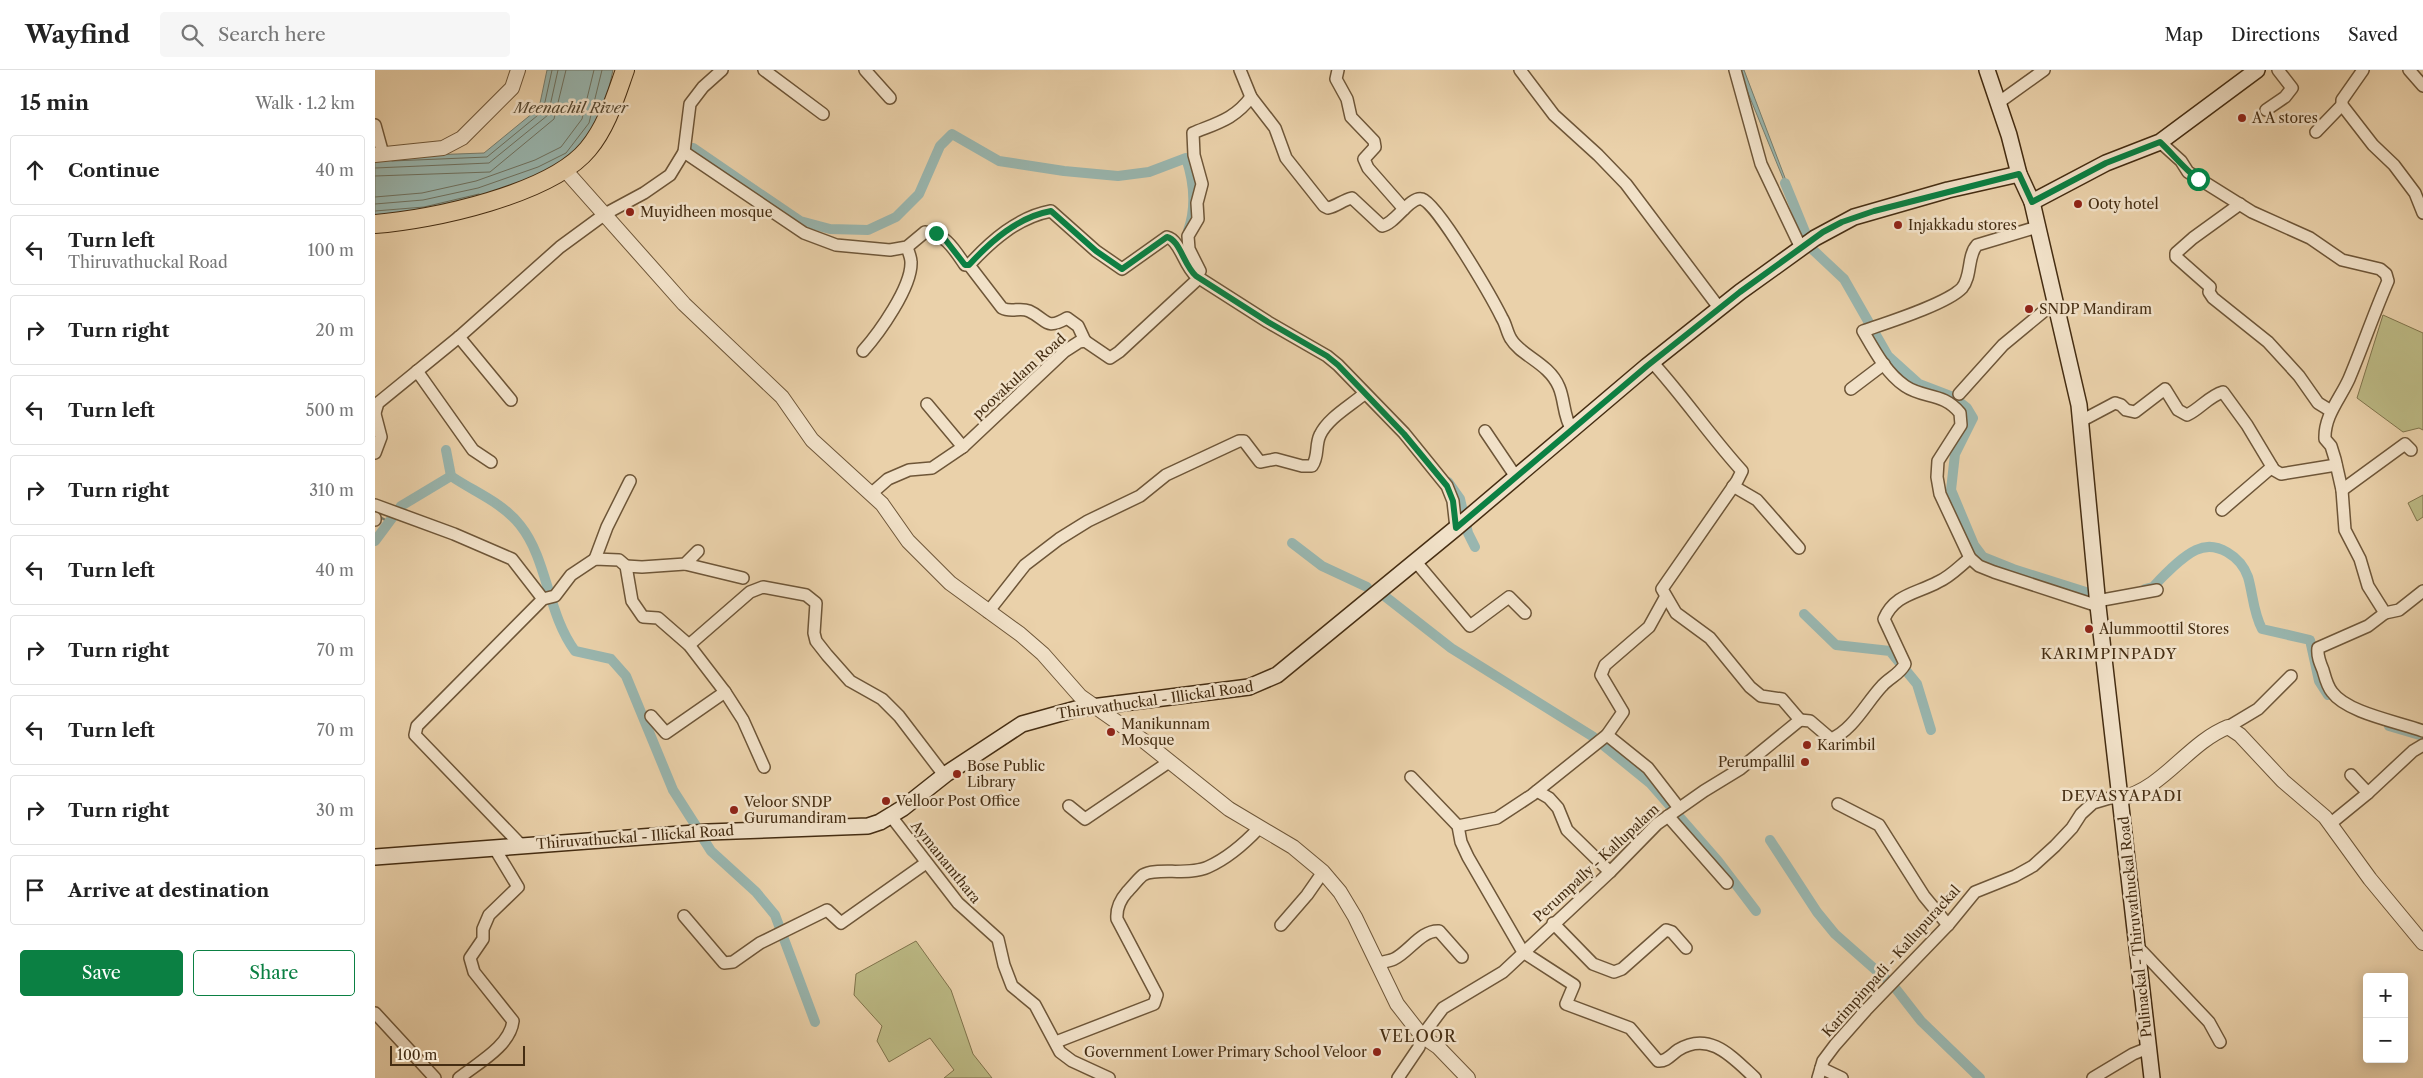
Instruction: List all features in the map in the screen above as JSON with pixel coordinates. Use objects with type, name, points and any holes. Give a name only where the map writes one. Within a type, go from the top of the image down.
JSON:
[{"type":"main road","points":[[375,224],[418,218],[475,205],[540,183],[565,170],[587,150],[599,134],[625,70]]},
{"type":"main road","name":"Pulinackal - Thiruvathuckal Road","points":[[1987,70],[2019,174],[2032,202],[2076,390],[2081,422],[2097,598],[2152,1078]]},
{"type":"main road","points":[[2032,202],[2106,163],[2160,142],[2257,70]]},
{"type":"main road","name":"Thiruvathuckal - Illickal Road","points":[[375,857],[775,828],[858,828],[880,822],[903,808],[944,775],[1022,724],[1055,714],[1249,687],[1262,683],[1277,675],[1416,562],[1653,362],[1807,244],[1842,222],[1874,211],[2019,174]]},
{"type":"street","points":[[375,125],[379,154],[443,148],[461,138],[512,88],[519,70]]},
{"type":"street","points":[[375,453],[381,438],[375,413],[378,404],[459,337],[561,247],[605,214],[644,193],[670,175],[684,152],[690,104],[712,74],[722,70]]},
{"type":"street","points":[[764,70],[823,114]]},
{"type":"street","points":[[865,70],[890,98]]},
{"type":"street","points":[[1240,70],[1251,97],[1275,128],[1286,158],[1324,206],[1328,208],[1336,207],[1346,199],[1352,198],[1382,226],[1386,225],[1418,199],[1423,199],[1449,229],[1504,320],[1511,340],[1544,366],[1559,387],[1565,420],[1572,430]]},
{"type":"street","points":[[1339,70],[1337,79],[1347,99],[1351,117],[1374,141],[1375,147],[1364,159],[1368,168],[1404,209]]},
{"type":"street","points":[[1520,70],[1554,116],[1598,155],[1625,184],[1720,309]]},
{"type":"street","points":[[1735,70],[1761,164],[1807,244]]},
{"type":"street","points":[[1998,103],[2044,70]]},
{"type":"street","points":[[2266,110],[2285,97],[2292,88],[2278,70]]},
{"type":"street","points":[[2316,132],[2342,105],[2342,100],[2363,70]]},
{"type":"street","points":[[2409,70],[2423,86]]},
{"type":"street","points":[[1198,275],[1189,249],[1188,236],[1198,219],[1197,203],[1202,184],[1194,155],[1193,133],[1229,118],[1241,110],[1251,97]]},
{"type":"street","points":[[2342,105],[2373,145],[2394,165],[2415,193],[2423,214]]},
{"type":"street","points":[[2160,142],[2181,161],[2188,172],[2240,204],[2310,238],[2342,260],[2380,269],[2386,274],[2388,281],[2348,381],[2331,411],[2324,429],[2325,439],[2331,446],[2342,490],[2345,530],[2360,558],[2368,586],[2385,613]]},
{"type":"street","points":[[684,152],[804,233],[836,245],[890,250],[907,247],[925,232],[936,233],[944,238],[965,265],[969,265],[1002,308],[1010,312],[1028,311],[1046,323],[1056,324],[1067,318],[1078,326],[1085,341]]},
{"type":"street","points":[[565,170],[683,304],[782,397],[812,440],[872,493],[908,541],[950,584],[1031,644],[1080,696],[1144,741],[1229,810],[1293,847],[1323,872],[1339,892],[1378,963],[1397,1004],[1422,1036],[1438,1047],[1468,1078]]},
{"type":"street","points":[[2240,204],[2193,238],[2176,253],[2175,257],[2211,287],[2209,292],[2213,298],[2267,342],[2299,376],[2318,403],[2331,411]]},
{"type":"street","points":[[969,265],[1005,231],[1033,214],[1051,211],[1096,251],[1122,269],[1167,237],[1170,237],[1174,240],[1189,271],[1327,356],[1404,434],[1447,486],[1463,523]]},
{"type":"street","points":[[2037,227],[1977,245],[1973,252],[1967,280],[1962,288],[1937,303],[1863,331],[1884,364],[1906,386],[1944,398],[1960,413],[1961,425],[1938,461],[1937,477],[1945,509],[1970,558],[1979,566],[1994,572],[2097,598],[2157,590]]},
{"type":"street","points":[[863,351],[892,314],[908,278],[911,262],[907,247]]},
{"type":"street","name":"poovakulam Road","points":[[872,493],[888,479],[909,470],[932,468],[963,447],[1065,351],[1079,342],[1085,341],[1110,358],[1198,275]]},
{"type":"street","points":[[1959,394],[2003,345],[2055,302]]},
{"type":"street","points":[[459,337],[511,400]]},
{"type":"street","points":[[1653,362],[1682,394],[1721,447],[1742,470],[1662,590],[1665,598],[1676,613],[1710,638],[1750,686],[1761,696],[1781,699],[1800,720],[1809,721],[1831,739],[1838,736],[1860,714],[1884,683],[1900,673],[1905,664],[1884,619],[1889,609],[1903,598],[1940,582],[1970,558]]},
{"type":"street","points":[[1851,389],[1884,364]]},
{"type":"street","points":[[417,372],[473,450],[491,462]]},
{"type":"street","points":[[2081,422],[2115,403],[2121,404],[2126,410],[2135,412],[2165,389],[2178,410],[2187,415],[2215,394],[2223,392],[2247,425],[2272,467],[2281,474],[2336,465]]},
{"type":"street","points":[[988,612],[1025,565],[1059,539],[1088,521],[1140,496],[1167,475],[1239,441],[1244,441],[1247,444],[1260,462],[1276,459],[1302,466],[1313,466],[1316,460],[1319,436],[1326,426],[1364,394]]},
{"type":"street","points":[[927,404],[963,447]]},
{"type":"street","points":[[1485,431],[1516,477]]},
{"type":"street","points":[[2342,490],[2405,444],[2411,450]]},
{"type":"street","points":[[2222,510],[2272,467]]},
{"type":"street","points":[[521,845],[415,735],[418,724],[571,575],[595,559],[607,527],[630,481]]},
{"type":"street","points":[[1733,486],[1757,500],[1799,548]]},
{"type":"street","points":[[375,505],[512,558],[548,598]]},
{"type":"street","points":[[685,564],[698,551]]},
{"type":"street","points":[[595,559],[619,560],[626,566],[642,567],[685,564],[743,578]]},
{"type":"street","points":[[1416,562],[1470,626],[1509,596],[1525,613]]},
{"type":"street","points":[[626,566],[632,601],[643,617],[657,618],[689,645],[725,692],[743,720],[764,767]]},
{"type":"street","points":[[689,645],[750,592],[763,586],[806,595],[816,603],[814,633],[816,641],[850,681],[882,699],[888,705],[944,775]]},
{"type":"street","points":[[2423,591],[2399,610],[2385,613],[2368,626],[2318,648],[2318,656],[2326,680],[2332,692],[2343,702],[2360,710],[2423,731]]},
{"type":"street","points":[[1458,826],[1497,818],[1537,791],[1601,740],[1623,712],[1601,676],[1605,665],[1649,627],[1665,598]]},
{"type":"street","points":[[2121,797],[2137,795],[2210,737],[2258,708],[2291,676]]},
{"type":"street","points":[[651,716],[666,733],[725,692]]},
{"type":"street","name":"Perumpally - Kallupalam","points":[[1397,1078],[1419,1047],[1422,1036],[1443,1008],[1503,972],[1553,923],[1610,872],[1649,832],[1679,808],[1741,769],[1800,720]]},
{"type":"street","points":[[2228,727],[2240,735],[2283,781],[2330,824],[2370,879],[2423,943]]},
{"type":"street","points":[[1601,740],[1648,768],[1679,808]]},
{"type":"street","points":[[2330,824],[2368,793],[2422,743]]},
{"type":"street","points":[[1069,806],[1085,819],[1169,762]]},
{"type":"street","points":[[2351,775],[2368,793]]},
{"type":"street","points":[[1411,777],[1458,826],[1461,842],[1468,857],[1523,952],[1574,985],[1566,1004],[1629,1028],[1658,1061],[1665,1060],[1684,1047],[1695,1044],[1712,1044],[1729,1053],[1755,1078]]},
{"type":"street","points":[[1537,791],[1549,798],[1558,808],[1567,830],[1610,872]]},
{"type":"street","name":"Karimpinpadi - Kallupurackal","points":[[1819,1073],[1827,1054],[1865,1010],[1948,925],[1975,892],[2015,876],[2033,866],[2072,828],[2081,814],[2093,803],[2121,797]]},
{"type":"street","points":[[1837,804],[1879,826],[1924,896],[1948,925]]},
{"type":"street","name":"Aymanamthara","points":[[890,815],[958,903],[999,939],[1004,965],[1012,986],[1035,1005],[1060,1052],[1072,1061],[1109,1078]]},
{"type":"street","points":[[1668,816],[1727,883]]},
{"type":"street","points":[[1056,1042],[1154,1004],[1157,995],[1117,919],[1116,909],[1125,894],[1144,874],[1156,872],[1180,873],[1206,868],[1240,848],[1259,828]]},
{"type":"street","points":[[459,1078],[502,1044],[512,1029],[513,1021],[474,972],[470,958],[483,939],[483,929],[489,915],[517,887],[495,849]]},
{"type":"street","points":[[684,916],[724,963],[733,962],[760,943],[827,910],[841,923],[926,863]]},
{"type":"street","points":[[1281,925],[1307,895],[1323,872]]},
{"type":"street","points":[[1553,923],[1593,964],[1614,972],[1622,969],[1666,930],[1672,932],[1686,948]]},
{"type":"street","points":[[1378,963],[1395,958],[1408,946],[1433,930],[1439,931],[1462,957]]},
{"type":"street","points":[[2136,945],[2209,1022],[2220,1042]]},
{"type":"street","points":[[375,1013],[435,1078]]},
{"type":"street","points":[[2093,1078],[2133,1054],[2148,1048]]},
{"type":"street","points":[[1819,1073],[1842,1078]]},
{"type":"shaded area","points":[[2383,315],[2423,333],[2423,430],[2419,428],[2403,432],[2357,398]]},
{"type":"shaded area","points":[[2423,495],[2423,517],[2417,521],[2408,503]]},
{"type":"shaded area","points":[[916,941],[951,990],[973,1054],[992,1078],[944,1078],[954,1070],[930,1038],[889,1062],[877,1041],[882,1026],[854,995],[856,974]]},
{"type":"water","name":"Meenachil River","points":[[547,70],[613,70],[600,127],[574,162],[542,177],[425,212],[375,216],[375,157],[484,153],[539,108]]},
{"type":"water","points":[[1744,70],[1812,249],[1739,71]]},
{"type":"waterway","points":[[693,148],[800,221],[830,229],[868,230],[896,217],[919,194],[940,146],[952,134],[999,161],[1064,171],[1118,176],[1149,172],[1186,158],[1193,194],[1193,212],[1188,231]]},
{"type":"waterway","points":[[1785,183],[1812,249],[1844,279],[1888,356],[1919,384],[1953,397],[1967,408],[1973,418],[1955,454],[1951,490],[1974,545],[1983,557],[2013,569],[2089,593]]},
{"type":"waterway","points":[[446,450],[451,476],[505,510],[520,525],[529,539],[559,620],[575,651],[611,659],[626,676],[673,790],[696,826]]},
{"type":"waterway","points":[[375,541],[401,506],[451,476]]},
{"type":"waterway","points":[[1448,482],[1460,499],[1468,533],[1475,547]]},
{"type":"waterway","points":[[378,516],[389,522]]},
{"type":"waterway","points":[[1292,543],[1322,566],[1367,587]]},
{"type":"waterway","points":[[2145,589],[2153,587],[2179,561],[2196,550],[2212,547],[2227,552],[2245,570],[2262,629],[2310,640],[2319,681],[2328,695]]},
{"type":"waterway","points":[[1382,594],[1451,648],[1592,736],[1650,783],[1718,861],[1756,911]]},
{"type":"waterway","points":[[1804,614],[1836,645],[1890,651],[1917,684],[1931,730]]},
{"type":"waterway","points":[[2389,726],[2423,736]]},
{"type":"waterway","points":[[704,840],[711,851],[756,892],[775,915],[815,1022]]},
{"type":"waterway","points":[[1770,840],[1817,912],[1835,934],[1886,979]]},
{"type":"waterway","points":[[1896,989],[1921,1021],[1980,1078]]},
{"type":"place","name":"A A stores","points":[[2242,118]]},
{"type":"place","name":"Ooty hotel","points":[[2078,204]]},
{"type":"place","name":"Muyidheen mosque","points":[[630,212]]},
{"type":"place","name":"Injakkadu stores","points":[[1898,225]]},
{"type":"place","name":"SNDP Mandiram","points":[[2029,309]]},
{"type":"place","name":"Alummoottil Stores","points":[[2089,629]]},
{"type":"place","name":"Manikunnam Mosque","points":[[1111,732]]},
{"type":"place","name":"Karimbil","points":[[1807,745]]},
{"type":"place","name":"Perumpallil","points":[[1805,762]]},
{"type":"place","name":"Bose Public Library","points":[[957,774]]},
{"type":"place","name":"Velloor Post Office","points":[[886,801]]},
{"type":"place","name":"Veloor SNDP Gurumandiram","points":[[734,810]]},
{"type":"place","name":"Government Lower Primary School Veloor","points":[[1377,1052]]},
{"type":"district","name":"KARIMPINPADY","points":[[2109,654]]},
{"type":"district","name":"DEVASYAPADI","points":[[2122,796]]},
{"type":"district","name":"VELOOR","points":[[1418,1036]]},
{"type":"route","points":[[936,233],[944,238],[965,265],[969,265],[1005,231],[1033,214],[1051,211],[1096,251],[1122,269],[1129,266],[1167,237],[1170,237],[1174,240],[1189,271],[1268,322],[1327,356],[1338,365],[1404,434],[1447,486],[1453,501],[1456,528],[1647,366],[1740,292],[1815,238],[1842,222],[1902,203],[2019,174],[2032,202],[2106,163],[2160,142],[2181,161],[2188,172],[2198,179]]}]
